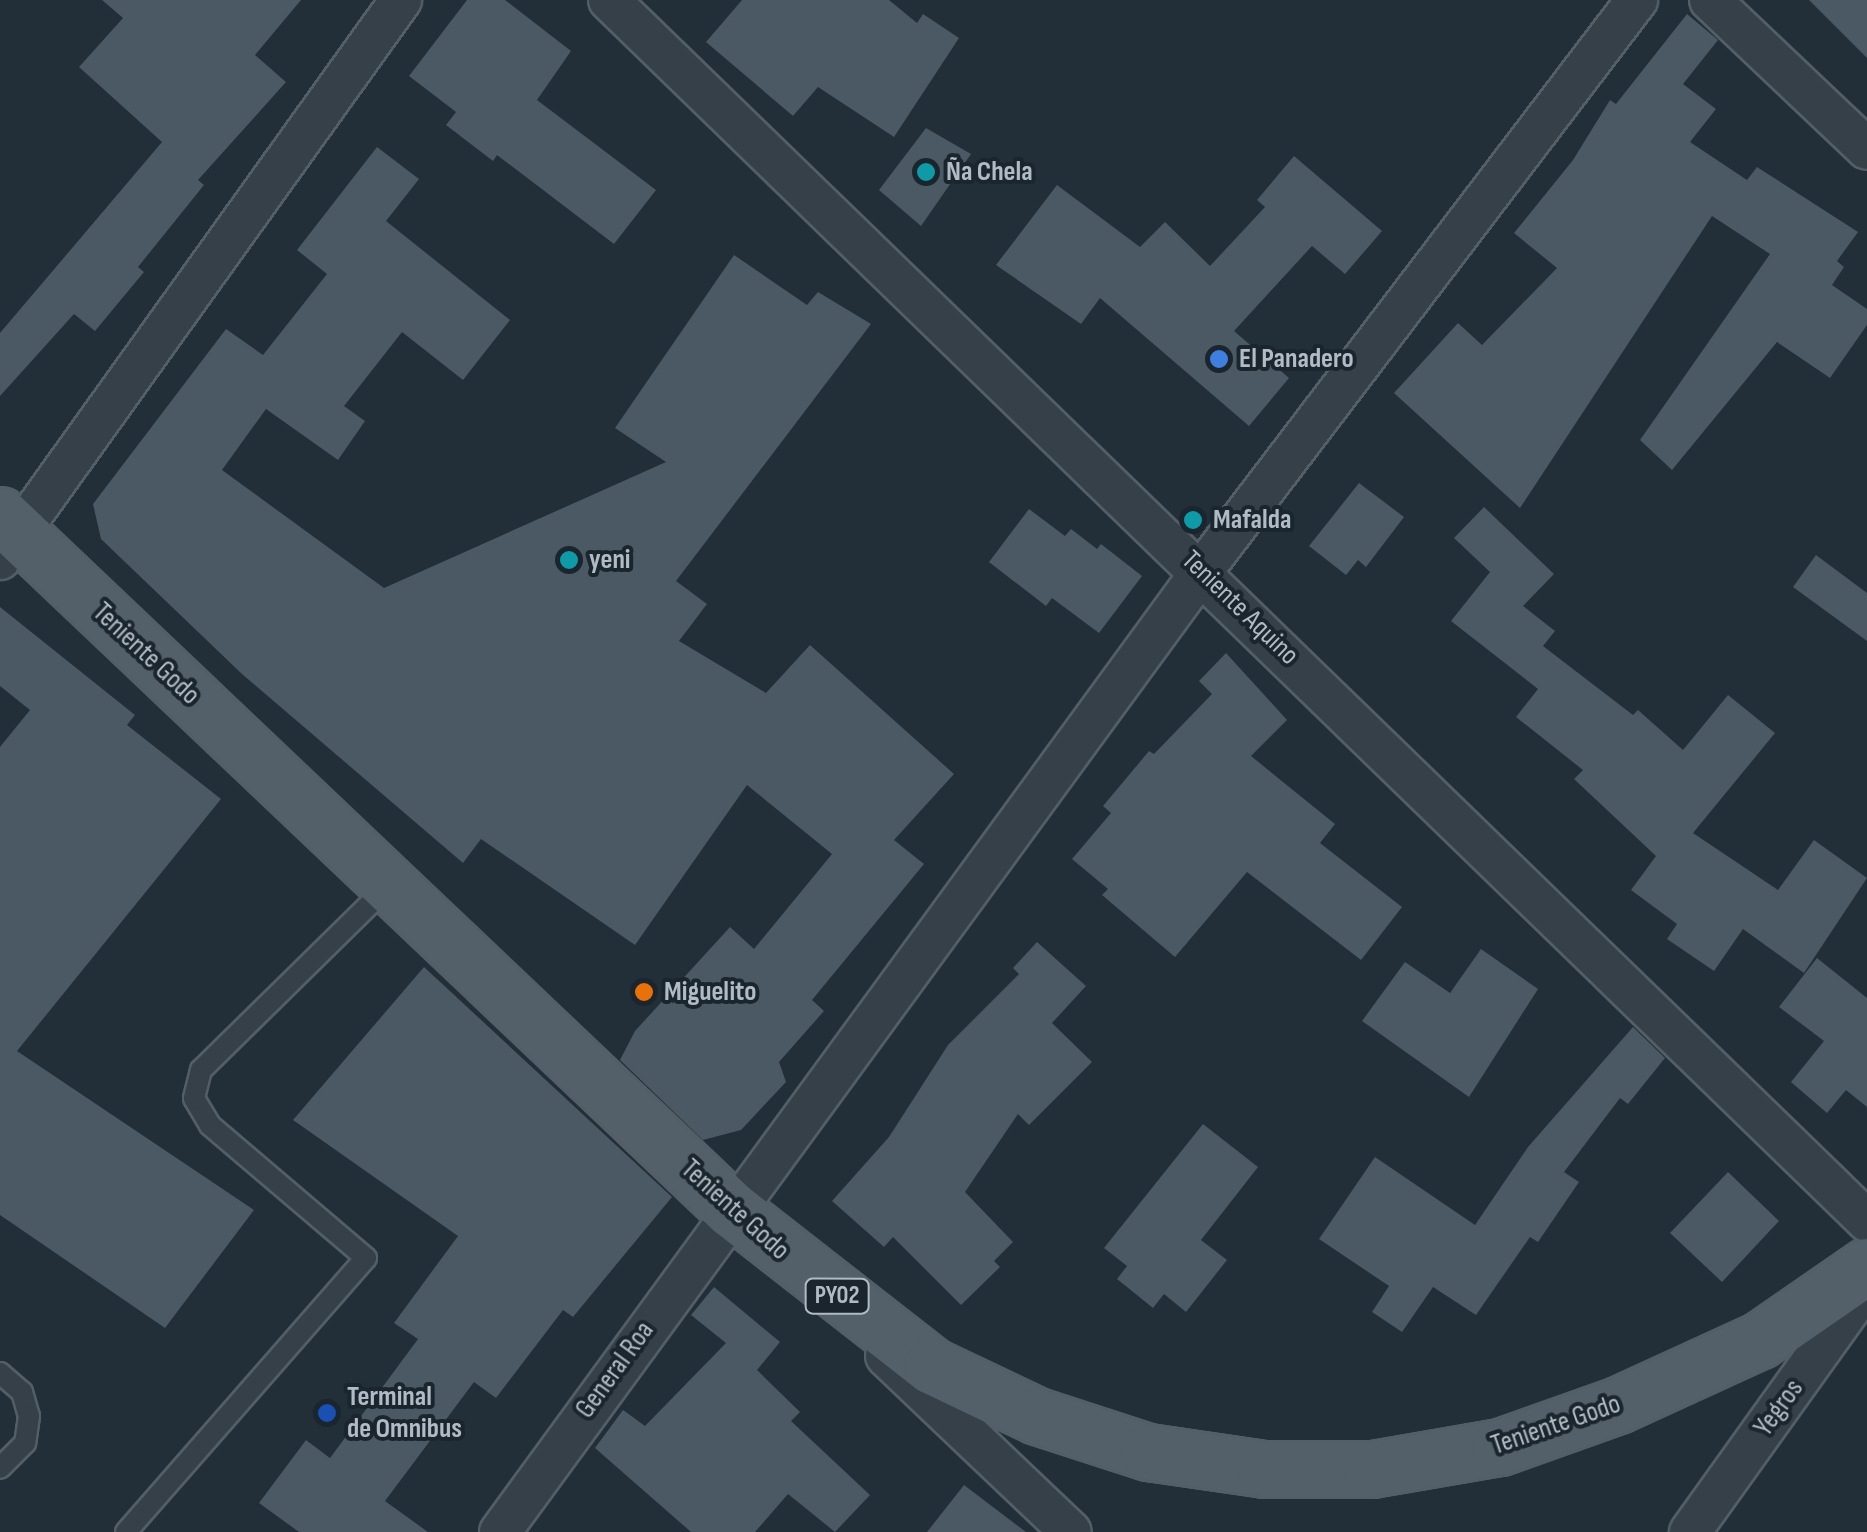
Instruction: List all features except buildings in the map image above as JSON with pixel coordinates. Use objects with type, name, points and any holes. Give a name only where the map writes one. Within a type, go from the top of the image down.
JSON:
[{"type":"main road","name":"Teniente Godo","points":[[6,536],[390,884],[731,1208],[932,1366],[1037,1416],[1148,1452],[1264,1469],[1372,1468],[1500,1448],[1618,1405],[1760,1340],[1867,1266]]},
{"type":"street","points":[[6,536],[402,0]]},
{"type":"street","name":"Teniente Aquino","points":[[608,0],[1202,571],[1867,1221]]},
{"type":"street","name":"General Roa","points":[[500,1532],[731,1208],[1202,571],[1637,0]]},
{"type":"street","points":[[1710,0],[1867,149]]},
{"type":"street","points":[[731,1208],[1072,1532]]},
{"type":"street","name":"Yegros","points":[[1690,1532],[1867,1285]]},
{"type":"lane","points":[[126,1532],[366,1258],[210,1125],[194,1098],[201,1070],[390,884]]},
{"type":"lane","points":[[0,1373],[22,1392],[30,1416],[25,1443],[0,1468]]},
{"type":"place","name":"Ña Chela","points":[[926,172]]},
{"type":"place","name":"El Panadero","points":[[1219,359]]},
{"type":"place","name":"Mafalda","points":[[1193,520]]},
{"type":"place","name":"yeni","points":[[569,560]]},
{"type":"place","name":"Miguelito","points":[[644,992]]},
{"type":"place","name":"Terminal de Omnibus","points":[[327,1413]]}]
